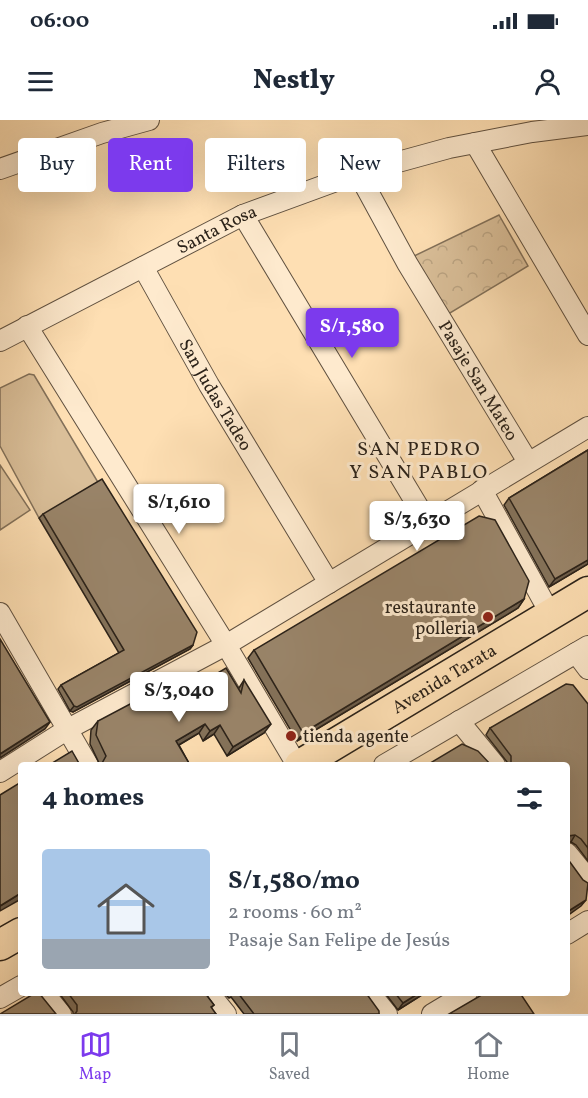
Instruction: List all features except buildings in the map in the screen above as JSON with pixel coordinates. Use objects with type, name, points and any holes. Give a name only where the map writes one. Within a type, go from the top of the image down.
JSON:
[{"type":"highway","name":"Avenida Tarata","points":[[304,762],[588,592]]},
{"type":"highway","points":[[0,945],[18,935]]},
{"type":"street","points":[[0,169],[102,133],[149,120]]},
{"type":"street","name":"Santa Rosa","points":[[402,161],[449,148],[532,132],[588,125]]},
{"type":"street","points":[[476,143],[588,335]]},
{"type":"street","name":"Santa Rosa","points":[[0,340],[243,215],[318,188]]},
{"type":"street","name":"Pasaje San Mateo","points":[[368,192],[407,263],[528,462]]},
{"type":"street","points":[[243,215],[428,523]]},
{"type":"street","name":"San Judas Tadeo","points":[[143,267],[208,385],[329,583]]},
{"type":"street","points":[[27,326],[297,762]]},
{"type":"street","points":[[0,772],[68,729],[226,645],[588,426]]},
{"type":"street","points":[[482,490],[551,615]]},
{"type":"street","points":[[0,613],[86,762]]},
{"type":"street","points":[[389,762],[582,649],[588,669]]},
{"type":"street","points":[[459,721],[493,762]]},
{"type":"street","points":[[570,857],[588,879]]},
{"type":"street","points":[[570,932],[588,921]]},
{"type":"street","points":[[0,998],[18,988]]},
{"type":"street","points":[[46,996],[61,1014]]},
{"type":"street","points":[[211,996],[226,1014]]},
{"type":"street","points":[[372,996],[387,1014]]},
{"type":"street","points":[[432,1014],[462,996]]},
{"type":"green space","points":[[499,215],[528,266],[445,316],[410,258]]},
{"type":"green space","points":[[29,374],[34,375],[99,484],[39,518],[0,446],[0,388]]},
{"type":"green space","points":[[0,465],[30,510],[0,530]]},
{"type":"place","name":"restaurante polleria","points":[[488,617]]},
{"type":"place","name":"tienda agente","points":[[291,736]]},
{"type":"district","name":"SAN PEDRO Y SAN PABLO","points":[[419,460]]}]
